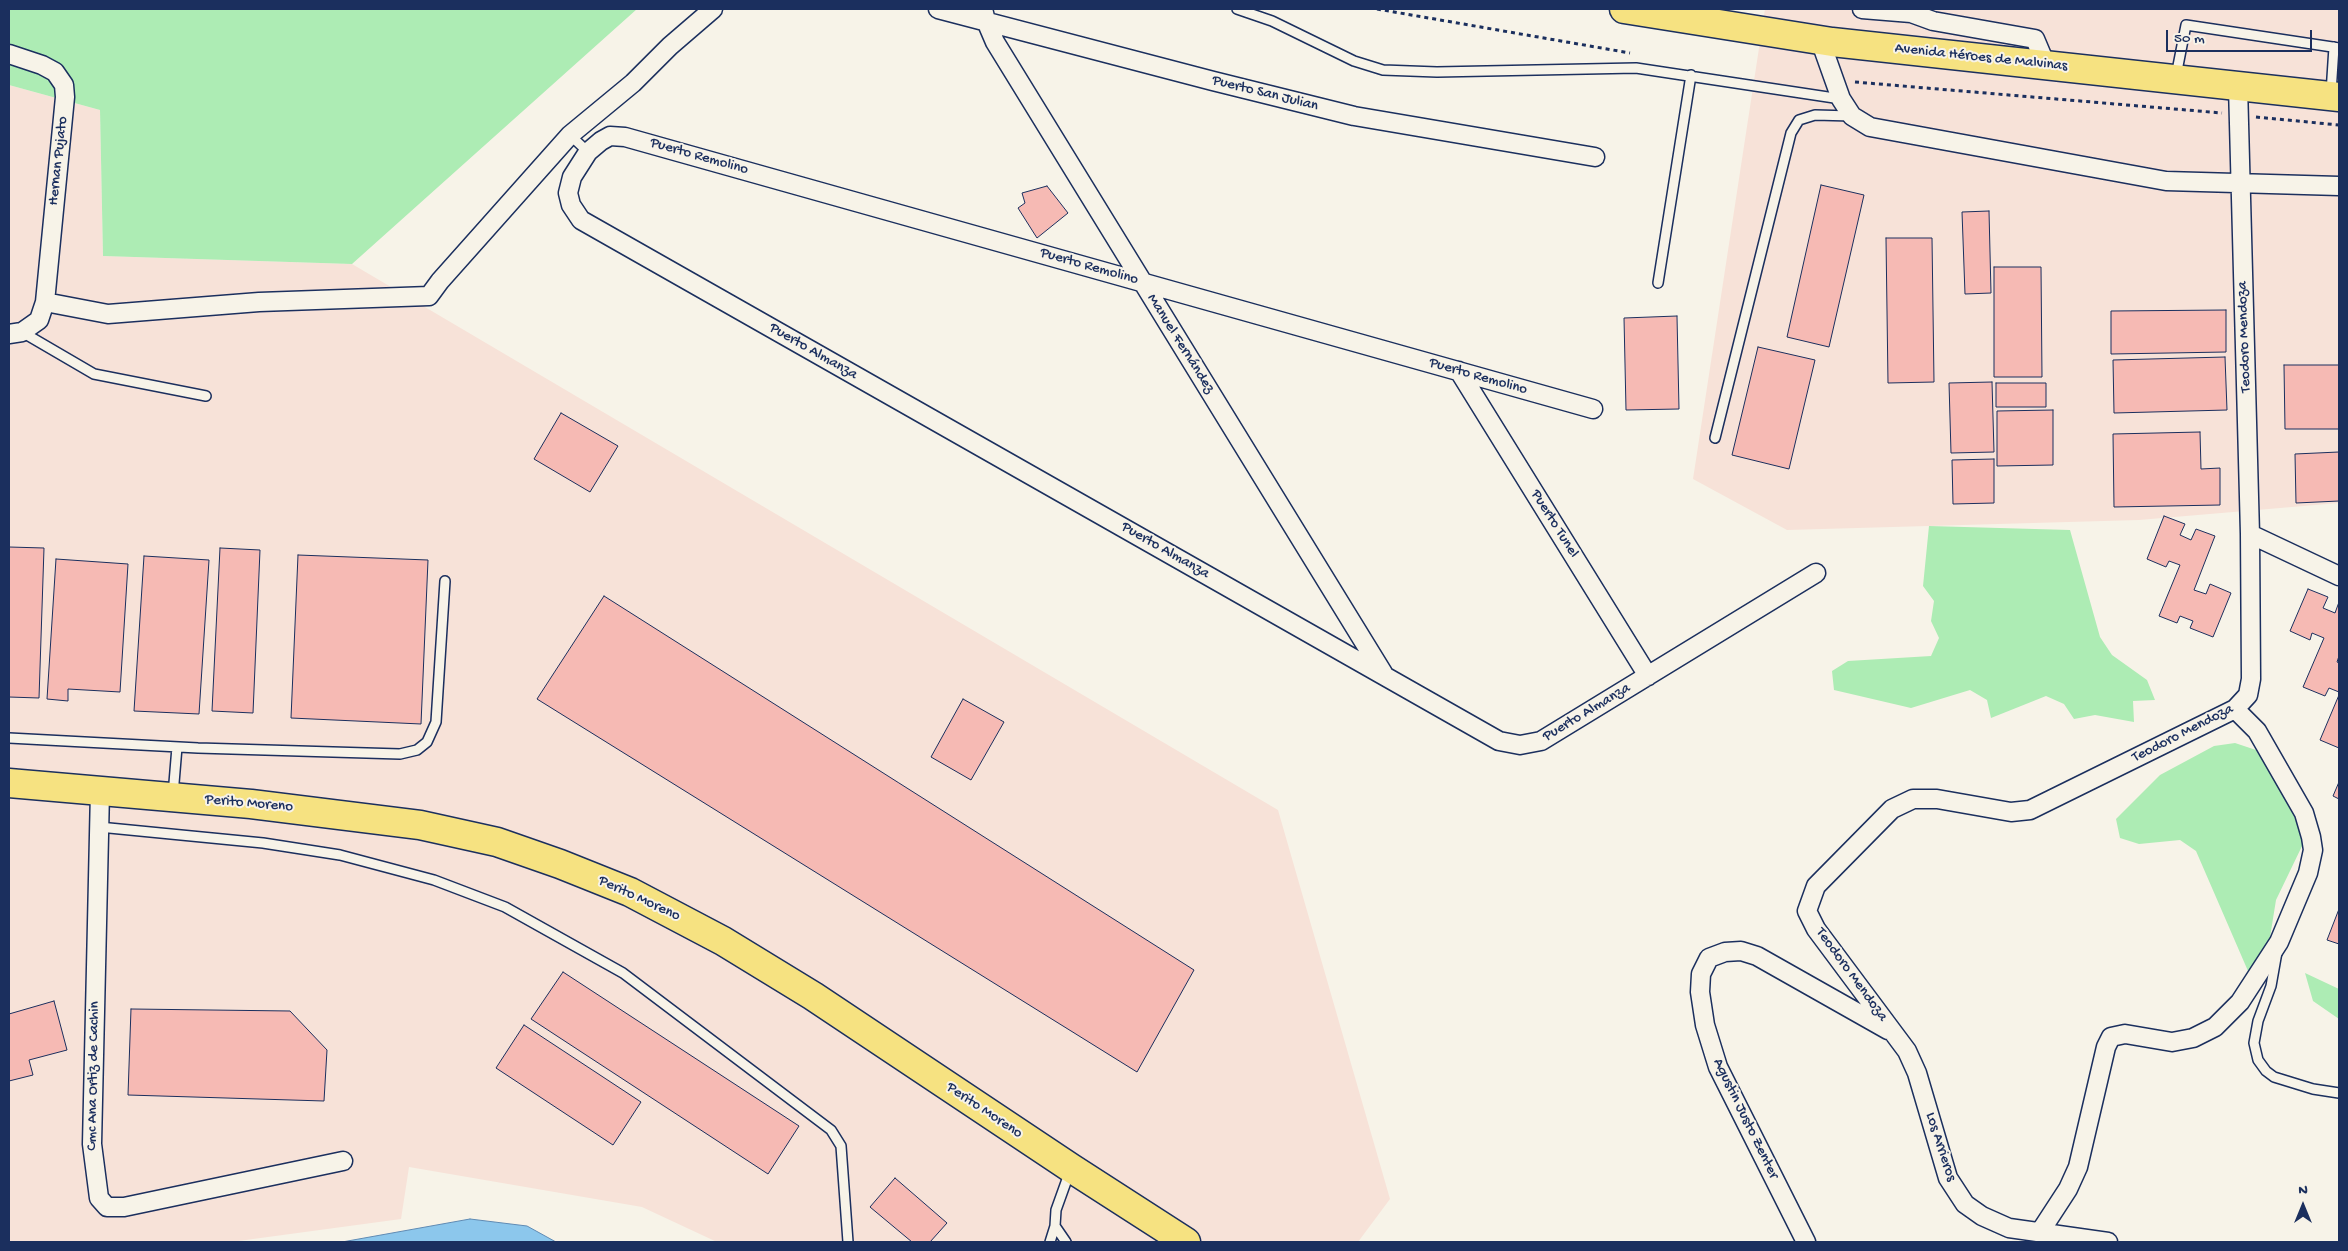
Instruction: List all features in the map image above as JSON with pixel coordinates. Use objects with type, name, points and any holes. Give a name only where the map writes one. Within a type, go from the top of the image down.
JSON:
[{"type":"main road","name":"Avenida Héroes de Malvinas","points":[[1624,9],[1820,40],[2335,96]]},
{"type":"main road","name":"Perito Moreno","points":[[9,783],[290,808],[420,826],[497,842],[630,892],[723,941],[813,996],[1070,1168],[1186,1242]]},
{"type":"street","points":[[15,333],[39,320],[45,302],[108,314],[258,302],[429,296],[440,281],[570,135],[633,83],[670,46],[713,9]]},
{"type":"street","name":"Puerto San Julian","points":[[938,9],[985,15],[1354,116],[1595,157]]},
{"type":"street","points":[[1862,9],[1911,11],[1933,21],[2035,39],[2046,65]]},
{"type":"street","name":"Manuel Fernández","points":[[985,15],[995,42],[1384,676]]},
{"type":"street","points":[[1820,40],[1840,99],[1852,116],[1870,126],[1890,132],[2166,181],[2339,186]]},
{"type":"street","name":"Hernan Pujato","points":[[9,54],[42,65],[55,72],[64,85],[66,97],[45,302]]},
{"type":"street","name":"Teodoro Mendoza","points":[[1892,1033],[1816,929],[1807,911],[1816,886],[1892,809],[1913,800],[1937,799],[2011,812],[2030,810],[2235,709],[2248,695],[2251,679],[2250,534],[2238,86]]},
{"type":"street","name":"Puerto Remolino","points":[[588,152],[610,136],[625,137],[1593,409]]},
{"type":"street","name":"Puerto Almanza","points":[[588,152],[572,178],[568,193],[571,205],[581,220],[1499,741],[1520,745],[1541,741],[1816,573]]},
{"type":"street","name":"Puerto Tunel","points":[[1459,371],[1648,676]]},
{"type":"street","points":[[2250,534],[2339,576]]},
{"type":"street","points":[[2040,1232],[2068,1190],[2078,1167],[2106,1047],[2111,1037],[2125,1034],[2172,1042],[2193,1038],[2215,1027],[2240,1002],[2279,942],[2308,874],[2313,850],[2312,837],[2304,813],[2256,731],[2235,709]]},
{"type":"street","name":"Cmc Ana Ortiz de Cachin","points":[[100,791],[92,1144],[99,1198],[107,1207],[124,1207],[342,1161]]},
{"type":"street","name":"Agustin Justo Zenter","points":[[1806,1242],[1718,1068],[1705,1025],[1700,992],[1701,974],[1708,958],[1725,952],[1741,951],[1756,956],[1892,1033]]},
{"type":"street","name":"Los Arrieros","points":[[1892,1033],[1907,1051],[1917,1073],[1948,1178],[1956,1194],[1965,1204],[1982,1216],[2009,1228],[2108,1242]]},
{"type":"lane","points":[[1237,9],[1272,21],[1354,61],[1383,70],[1436,72],[1636,68],[1840,99]]},
{"type":"lane","points":[[2175,79],[2186,25],[2337,47],[2335,96]]},
{"type":"lane","points":[[1658,283],[1691,75]]},
{"type":"lane","points":[[1715,438],[1791,133],[1799,120],[1815,115],[1852,116]]},
{"type":"lane","points":[[570,135],[588,152]]},
{"type":"lane","points":[[15,333],[94,374],[206,396]]},
{"type":"lane","points":[[9,738],[177,747],[400,754],[417,750],[428,742],[436,722],[445,582]]},
{"type":"lane","points":[[173,798],[177,747]]},
{"type":"lane","points":[[99,827],[263,843],[340,855],[434,880],[513,912],[623,973],[831,1130],[841,1146],[848,1242]]},
{"type":"lane","points":[[2279,942],[2271,986],[2258,1021],[2255,1036],[2254,1043],[2258,1060],[2266,1071],[2274,1077],[2313,1089],[2339,1093]]},
{"type":"lane","points":[[1050,1242],[1055,1226],[1056,1210],[1070,1168]]},
{"type":"lane","points":[[1055,1226],[1066,1242]]},
{"type":"path","points":[[1377,9],[1640,54]]},
{"type":"path","points":[[1834,80],[2239,115],[2339,126]]},
{"type":"shaded area","points":[[1765,9],[2339,9],[2339,503],[2139,520],[1787,530],[1693,479]]},
{"type":"shaded area","points":[[9,85],[100,110],[103,256],[352,264],[1278,810],[1390,1199],[1358,1242],[717,1242],[642,1207],[409,1167],[401,1219],[231,1242],[9,1242]]},
{"type":"green space","points":[[9,9],[637,9],[352,264],[103,256],[100,110],[9,85]]},
{"type":"green space","points":[[1929,526],[2070,530],[2100,637],[2112,655],[2147,680],[2155,700],[2133,701],[2134,722],[2095,715],[2074,719],[2064,704],[2046,696],[1991,718],[1987,700],[1970,690],[1911,708],[1834,690],[1832,671],[1848,661],[1931,656],[1939,638],[1931,621],[1934,601],[1923,586]]},
{"type":"green space","points":[[2235,743],[2256,750],[2303,823],[2303,844],[2276,900],[2266,962],[2248,971],[2196,851],[2180,840],[2139,844],[2120,838],[2116,819],[2160,775],[2214,746]]},
{"type":"green space","points":[[2305,973],[2339,989],[2339,1019],[2313,1001]]},
{"type":"water","points":[[470,1219],[527,1226],[556,1242],[342,1242]]},
{"type":"building","points":[[1821,185],[1864,195],[1829,347],[1787,337]]},
{"type":"building","points":[[1047,186],[1068,213],[1037,238],[1018,208],[1025,203],[1022,193]]},
{"type":"building","points":[[1989,211],[1991,293],[1965,294],[1962,212]]},
{"type":"building","points":[[1886,238],[1932,238],[1934,382],[1888,383]]},
{"type":"building","points":[[1994,267],[2041,267],[2042,377],[1994,377]]},
{"type":"building","points":[[2226,310],[2226,352],[2111,354],[2111,311]]},
{"type":"building","points":[[1677,316],[1679,409],[1626,410],[1624,318]]},
{"type":"building","points":[[1758,347],[1815,360],[1789,469],[1732,455]]},
{"type":"building","points":[[2225,357],[2227,410],[2114,413],[2113,360]]},
{"type":"building","points":[[2284,365],[2339,365],[2339,429],[2285,429]]},
{"type":"building","points":[[1992,382],[1994,452],[1951,453],[1949,383]]},
{"type":"building","points":[[1996,383],[2046,383],[2046,407],[1996,407]]},
{"type":"building","points":[[2053,410],[2053,465],[1997,466],[1997,411]]},
{"type":"building","points":[[561,413],[618,446],[590,492],[534,459]]},
{"type":"building","points":[[2200,432],[2201,469],[2220,468],[2220,505],[2114,507],[2113,434]]},
{"type":"building","points":[[2339,452],[2339,501],[2296,503],[2295,454]]},
{"type":"building","points":[[1994,459],[1994,503],[1953,504],[1952,460]]},
{"type":"building","points":[[2164,516],[2185,524],[2180,535],[2191,540],[2196,529],[2215,536],[2194,590],[2206,594],[2210,584],[2231,593],[2213,637],[2190,628],[2193,621],[2180,616],[2177,623],[2159,616],[2180,565],[2169,561],[2166,567],[2147,559]]},
{"type":"building","points":[[9,547],[44,548],[39,698],[9,697]]},
{"type":"building","points":[[220,548],[260,550],[253,713],[212,711]]},
{"type":"building","points":[[298,555],[428,560],[421,724],[291,718]]},
{"type":"building","points":[[144,556],[209,560],[199,714],[134,711]]},
{"type":"building","points":[[56,559],[128,564],[120,692],[68,689],[68,701],[47,699]]},
{"type":"building","points":[[2308,589],[2328,597],[2323,608],[2335,613],[2339,602],[2339,656],[2337,662],[2339,663],[2339,692],[2329,688],[2325,696],[2303,687],[2324,638],[2312,633],[2310,640],[2290,631]]},
{"type":"building","points":[[604,596],[1194,970],[1137,1072],[537,699]]},
{"type":"building","points":[[2339,695],[2339,748],[2320,740]]},
{"type":"building","points":[[963,699],[1004,722],[971,780],[931,757]]},
{"type":"building","points":[[2339,782],[2339,799],[2333,796]]},
{"type":"building","points":[[2339,909],[2339,944],[2327,940]]},
{"type":"building","points":[[563,972],[799,1126],[768,1174],[531,1019]]},
{"type":"building","points":[[54,1001],[67,1050],[29,1060],[33,1075],[9,1081],[9,1014]]},
{"type":"building","points":[[131,1009],[290,1011],[327,1050],[324,1101],[128,1095]]},
{"type":"building","points":[[524,1025],[641,1102],[613,1145],[496,1068]]},
{"type":"building","points":[[895,1178],[947,1223],[930,1242],[912,1242],[870,1207]]}]
